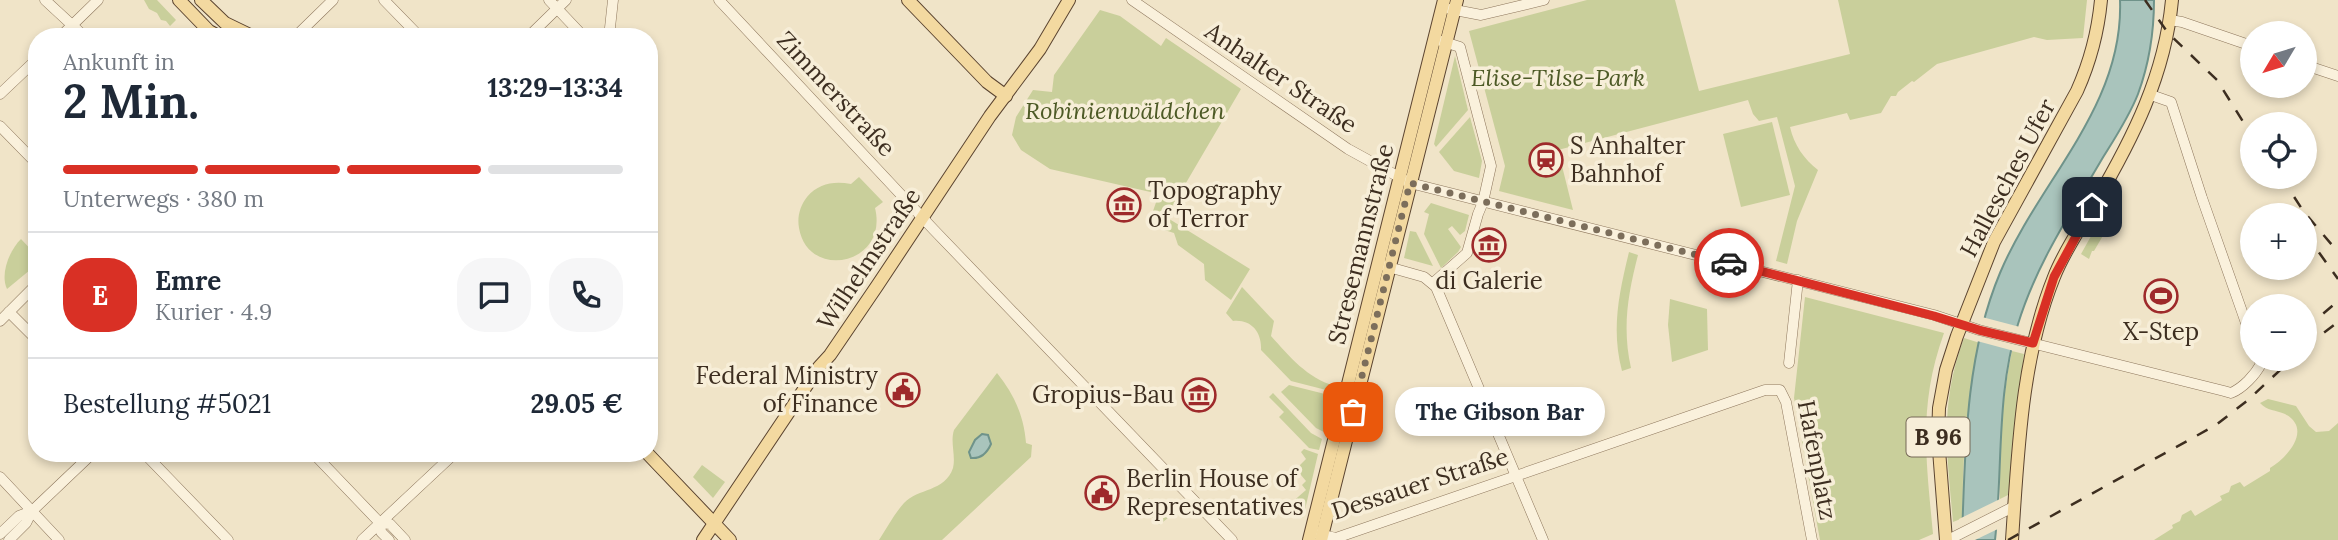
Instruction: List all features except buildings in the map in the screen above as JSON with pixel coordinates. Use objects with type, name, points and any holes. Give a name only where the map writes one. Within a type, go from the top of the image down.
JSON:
[{"type":"main road","points":[[178,0],[206,28]]},
{"type":"main road","points":[[201,0],[225,23],[235,28]]},
{"type":"main road","points":[[908,0],[988,82],[1006,96]]},
{"type":"main road","name":"Wilhelmstraße","points":[[702,540],[1040,49],[1069,0]]},
{"type":"main road","name":"Hallesches Ufer","points":[[1950,539],[1938,437],[1939,408],[1946,370],[1961,324],[1994,242],[2081,82],[2093,48],[2101,0]]},
{"type":"main road","points":[[2012,540],[2033,343],[2061,261],[2119,162],[2151,95],[2170,20],[2172,0]]},
{"type":"main road","name":"Stresemannstraße","points":[[1316,537],[1449,4]]},
{"type":"main road","points":[[656,462],[730,540]]},
{"type":"street","points":[[45,0],[61,17],[77,28]]},
{"type":"street","points":[[69,28],[98,0]]},
{"type":"street","points":[[304,28],[333,0]]},
{"type":"street","points":[[384,0],[411,28]]},
{"type":"street","points":[[549,0],[575,28]]},
{"type":"street","points":[[537,28],[566,0]]},
{"type":"street","points":[[610,28],[612,0]]},
{"type":"street","name":"Zimmerstraße","points":[[719,0],[922,217],[1232,540]]},
{"type":"street","name":"Anhalter Straße","points":[[1132,0],[1348,149],[1405,181],[2231,393],[2241,387],[2253,371]]},
{"type":"street","points":[[1449,4],[1481,15],[1544,0]]},
{"type":"street","points":[[2170,20],[2240,42]]},
{"type":"street","points":[[1433,283],[1466,255],[1492,166],[1460,47],[1440,41]]},
{"type":"street","points":[[0,94],[28,68]]},
{"type":"street","points":[[2317,69],[2338,76]]},
{"type":"street","points":[[2151,95],[2171,102],[2240,306]]},
{"type":"street","points":[[0,126],[28,155]]},
{"type":"street","points":[[1384,265],[1421,275],[1433,283],[1439,292],[1543,540]]},
{"type":"street","points":[[1789,363],[1798,281]]},
{"type":"street","points":[[0,321],[28,293]]},
{"type":"street","points":[[9,312],[28,331]]},
{"type":"street","name":"Dessauer Straße","points":[[1316,537],[1336,538],[1765,390],[1780,390]]},
{"type":"street","name":"Hafenplatz","points":[[1780,390],[1786,402],[1812,540]]},
{"type":"street","points":[[9,540],[26,523],[32,511],[84,462]]},
{"type":"street","points":[[153,462],[228,540]]},
{"type":"street","points":[[322,462],[380,523],[381,532],[389,540]]},
{"type":"street","points":[[362,540],[445,462]]},
{"type":"street","points":[[0,477],[58,540]]},
{"type":"street","points":[[1950,539],[2015,506]]},
{"type":"street","points":[[0,534],[19,516],[32,511]]},
{"type":"street","points":[[380,523],[390,524],[405,540]]},
{"type":"green space","points":[[144,0],[157,0],[176,20],[170,26],[149,9]]},
{"type":"green space","name":"Elise-Tilse-Park","points":[[1587,0],[1675,0],[1699,91],[1850,54],[1838,0],[2087,0],[2083,38],[2047,40],[2034,37],[1937,64],[1896,96],[1891,96],[1881,113],[1850,120],[1847,113],[1790,127],[1800,151],[1818,170],[1797,221],[1787,264],[1776,261],[1795,186],[1777,117],[1759,121],[1748,100],[1558,150],[1573,210],[1499,191],[1505,166],[1469,31]]},
{"type":"green space","name":"Robinienwäldchen","points":[[1100,10],[1120,16],[1161,46],[1166,38],[1241,89],[1166,217],[1250,269],[1231,300],[1205,280],[1204,264],[1178,245],[1174,233],[1158,228],[1153,211],[1159,194],[1050,169],[1021,150],[1012,135],[1016,117],[1033,90],[1052,92],[1054,75]]},
{"type":"green space","points":[[1455,56],[1468,110],[1436,147],[1434,144]]},
{"type":"green space","points":[[1470,117],[1482,161],[1479,178],[1454,171],[1439,152]]},
{"type":"green space","points":[[1772,122],[1790,195],[1741,207],[1723,134]]},
{"type":"green space","points":[[859,177],[883,202],[875,208],[876,227],[870,243],[859,253],[846,259],[831,260],[817,255],[805,245],[799,228],[803,204],[812,192],[822,186],[833,183],[851,184]]},
{"type":"green space","points":[[1431,203],[1469,215],[1465,231],[1460,235],[1452,226],[1448,229],[1461,247],[1441,268],[1424,234],[1429,214],[1424,212]]},
{"type":"green space","points":[[2108,227],[2089,259],[2081,254],[2095,229]]},
{"type":"green space","points":[[1410,231],[1416,232],[1433,266],[1404,258]]},
{"type":"green space","points":[[21,239],[28,246],[28,272],[7,289],[7,263]]},
{"type":"green space","points":[[1629,252],[1638,255],[1627,311],[1631,368],[1622,371],[1617,326],[1619,297]]},
{"type":"green space","points":[[1242,287],[1274,321],[1271,336],[1307,372],[1335,386],[1334,392],[1291,381],[1261,350],[1260,338],[1254,328],[1245,322],[1233,321],[1226,313]]},
{"type":"green space","points":[[1805,297],[1944,333],[1930,384],[1927,408],[1927,456],[1933,534],[1919,540],[1820,540],[1794,398]]},
{"type":"green space","points":[[1670,299],[1707,309],[1708,350],[1672,362],[1668,325]]},
{"type":"green space","points":[[1964,338],[1980,343],[1966,430],[1963,518],[1953,522],[1947,451],[1948,407],[1956,362]]},
{"type":"green space","points":[[2012,351],[2024,354],[2008,495],[2000,499],[2002,425]]},
{"type":"green space","points":[[997,373],[1017,406],[1026,443],[1032,445],[1031,457],[942,540],[879,540],[904,503],[938,486],[949,476],[954,463],[954,430]]},
{"type":"green space","points":[[1289,385],[1333,396],[1324,432],[1316,428],[1281,392]]},
{"type":"green space","points":[[1273,393],[1311,433],[1322,439],[1319,450],[1309,448],[1279,417],[1284,412],[1269,397]]},
{"type":"green space","points":[[2268,399],[2296,406],[2316,432],[2329,431],[2338,423],[2338,540],[2154,540],[2173,528],[2172,525],[2180,521],[2182,515],[2191,510],[2195,516],[2222,500],[2220,496],[2229,492],[2231,486],[2240,482],[2244,487],[2270,471],[2290,450],[2297,435],[2297,427],[2285,414],[2260,403]]},
{"type":"green space","points":[[1304,449],[1318,454],[1303,518],[1290,504],[1306,490],[1302,485],[1306,481],[1296,469],[1306,459],[1301,452]]},
{"type":"green space","points":[[702,465],[725,482],[713,498],[693,477]]},
{"type":"green space","points":[[1149,498],[1168,518],[1159,525],[1141,505]]},
{"type":"water","points":[[2120,0],[2154,0],[2150,48],[2142,83],[2126,119],[2044,260],[2018,324],[2003,404],[1995,540],[1962,540],[1969,405],[1973,371],[1988,305],[2017,239],[2094,109],[2108,75],[2118,39]]},
{"type":"water","points":[[982,434],[988,435],[991,444],[983,455],[971,458],[969,452],[975,440]]},
{"type":"pier","points":[[1982,317],[2020,327],[2014,351],[1977,341]]},
{"type":"pier","points":[[2000,499],[2000,528],[1975,540],[1958,540],[1959,519]]},
{"type":"railway","points":[[2145,0],[2168,33],[2217,80],[2240,117]]},
{"type":"railway","points":[[2289,189],[2304,212],[2338,252]]},
{"type":"railway","points":[[2317,250],[2338,279]]},
{"type":"railway","points":[[2317,319],[2338,301]]},
{"type":"railway","points":[[2317,338],[2338,322]]},
{"type":"railway","points":[[2008,540],[2216,425],[2279,371]]},
{"type":"way so far","points":[[1353,412],[1410,183],[1729,263]]},
{"type":"place","name":"S Anhalter Bahnhof","points":[[1546,160]]},
{"type":"place","name":"Topography of Terror","points":[[1124,205]]},
{"type":"place","name":"di Galerie","points":[[1489,245]]},
{"type":"place","name":"X-Step","points":[[2161,296]]},
{"type":"place","name":"Federal Ministry of Finance","points":[[903,390]]},
{"type":"place","name":"Gropius-Bau","points":[[1199,395]]},
{"type":"place","name":"The Gibson Bar","points":[[1353,412]]},
{"type":"place","name":"Berlin House of Representatives","points":[[1102,493]]},
{"type":"route","points":[[1729,263],[2033,343],[2054,277],[2092,207]]}]
